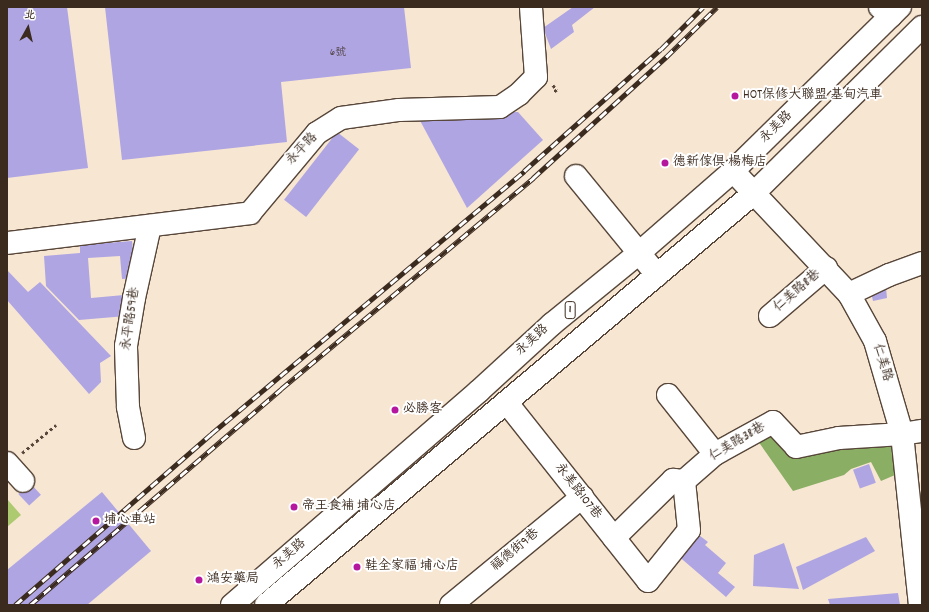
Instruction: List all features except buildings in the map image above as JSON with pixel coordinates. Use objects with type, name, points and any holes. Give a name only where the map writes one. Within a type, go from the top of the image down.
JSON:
[{"type":"main road","name":"永平路","points":[[7,243],[250,213],[318,133],[341,118],[399,110],[500,108],[519,94],[536,78],[531,7]]},
{"type":"main road","name":"永美路","points":[[232,605],[479,391],[552,324],[639,254],[733,171],[890,10]]},
{"type":"main road","name":"永美路","points":[[274,602],[754,193],[922,27]]},
{"type":"main road","name":"仁美路","points":[[733,171],[849,294],[875,341],[912,433],[920,605]]},
{"type":"main road","points":[[576,176],[657,275]]},
{"type":"main road","name":"永平路59巷","points":[[134,438],[128,407],[126,346],[134,298],[150,226]]},
{"type":"main road","points":[[849,294],[889,275],[922,263]]},
{"type":"main road","name":"仁美路8巷","points":[[770,316],[826,268]]},
{"type":"main road","points":[[668,395],[715,454]]},
{"type":"main road","name":"永美路107巷","points":[[507,403],[648,581],[689,530],[684,480]]},
{"type":"main road","name":"仁美路38巷","points":[[614,538],[674,480],[684,480],[715,454],[773,422],[796,447],[839,438],[912,433]]},
{"type":"main road","points":[[8,464],[24,481]]},
{"type":"main road","name":"福德街9巷","points":[[451,605],[582,497]]},
{"type":"main road","points":[[261,581],[274,602]]},
{"type":"path","points":[[8,464],[56,425]]},
{"type":"green space","points":[[775,432],[797,453],[890,441],[895,475],[881,481],[871,462],[851,469],[844,475],[793,491],[758,441]]},
{"type":"green space","points":[[7,499],[21,515],[7,527]]},
{"type":"railway","points":[[15,605],[211,434],[524,171],[661,49],[703,7]]},
{"type":"railway","points":[[30,605],[281,389],[533,178],[666,57],[717,7]]},
{"type":"place","name":"HOT保修大聯盟 基甸汽車","points":[[735,96]]},
{"type":"place","name":"德新傢俱 楊梅店","points":[[665,163]]},
{"type":"place","name":"必勝客","points":[[395,410]]},
{"type":"place","name":"帝王食補 埔心店","points":[[294,507]]},
{"type":"place","name":"埔心車站","points":[[96,521]]},
{"type":"place","name":"鞋全家福 埔心店","points":[[357,567]]},
{"type":"place","name":"鴻安藥局","points":[[199,580]]}]
